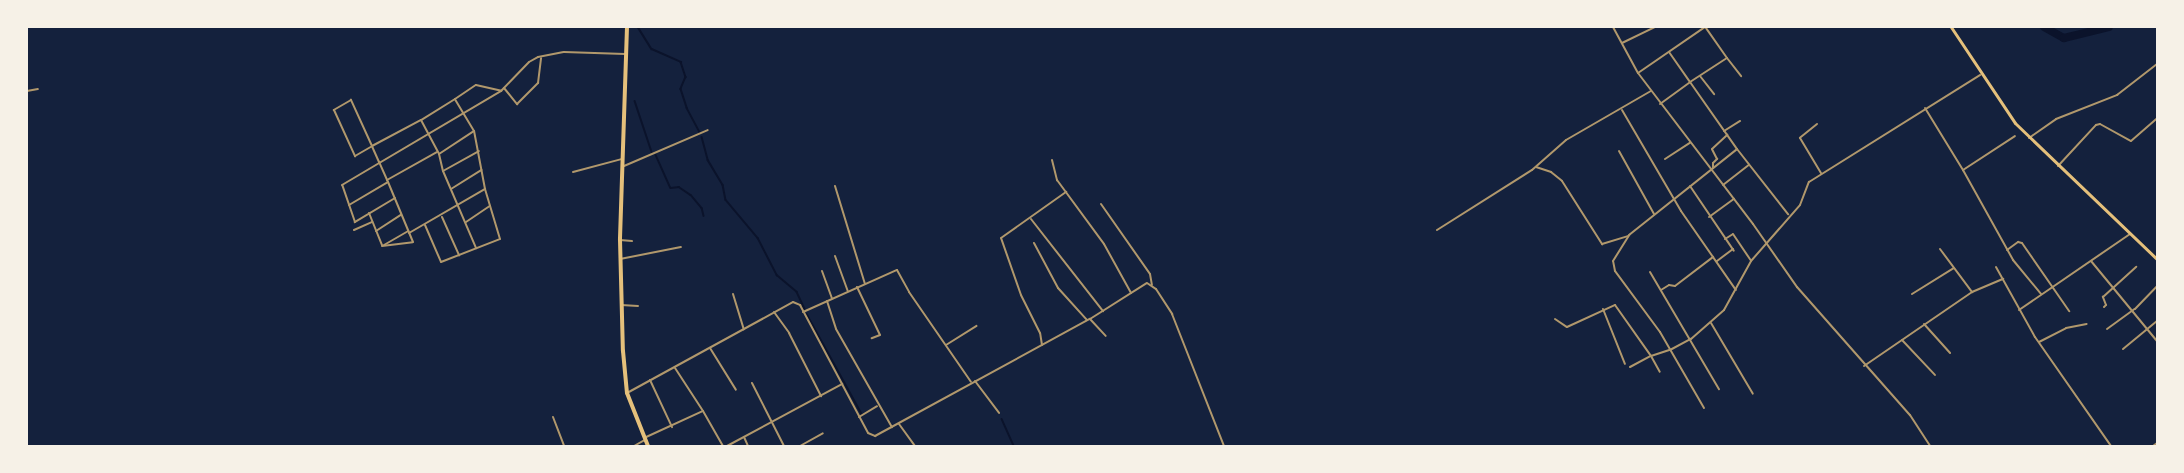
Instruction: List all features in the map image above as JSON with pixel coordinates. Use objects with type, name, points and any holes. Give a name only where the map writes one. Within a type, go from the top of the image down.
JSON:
[{"type":"main road","points":[[627,27],[628,54],[621,167],[621,305],[627,393],[648,446]]},
{"type":"main road","points":[[1951,27],[1980,75],[2004,109],[2029,138],[2157,259]]},
{"type":"street","points":[[1613,27],[1638,73],[1767,242],[1797,287],[1864,366],[1917,423],[1930,446]]},
{"type":"street","points":[[1622,43],[1655,27]]},
{"type":"street","points":[[1638,73],[1705,27],[1741,76]]},
{"type":"street","points":[[395,198],[355,222],[342,185],[501,91],[529,62],[541,56],[564,52],[628,54]]},
{"type":"street","points":[[1669,52],[1726,135],[1789,215]]},
{"type":"street","points":[[504,88],[517,104],[538,83],[541,56]]},
{"type":"street","points":[[1660,104],[1727,58]]},
{"type":"street","points":[[2029,138],[2056,119],[2117,95],[2157,64]]},
{"type":"street","points":[[1630,367],[1691,339],[1724,310],[1751,261],[1802,201],[1809,182],[1980,75]]},
{"type":"street","points":[[1700,76],[1714,94]]},
{"type":"street","points":[[382,246],[413,242],[388,181],[379,162],[372,146],[351,100],[334,110],[355,156],[372,146],[421,120],[476,85],[501,91]]},
{"type":"street","points":[[27,91],[39,89]]},
{"type":"street","points":[[1437,230],[1536,167],[1566,140],[1651,91]]},
{"type":"street","points":[[425,225],[441,262],[500,240],[485,189],[474,131],[455,99]]},
{"type":"street","points":[[1925,108],[1963,170],[2007,250],[2041,294]]},
{"type":"street","points":[[1621,109],[1673,198],[1736,290]]},
{"type":"street","points":[[2058,166],[2096,125],[2100,124],[2131,141],[2157,118]]},
{"type":"street","points":[[421,120],[438,153],[443,171],[476,248]]},
{"type":"street","points":[[1724,131],[1740,121]]},
{"type":"street","points":[[1817,124],[1800,138],[1821,173]]},
{"type":"street","points":[[621,167],[708,130]]},
{"type":"street","points":[[349,205],[474,131]]},
{"type":"street","points":[[1712,169],[1717,158],[1712,149],[1726,135]]},
{"type":"street","points":[[1963,170],[2015,136]]},
{"type":"street","points":[[1665,159],[1690,143]]},
{"type":"street","points":[[1704,408],[1670,350],[1613,268],[1613,261],[1628,236],[1737,149]]},
{"type":"street","points":[[443,171],[479,151]]},
{"type":"street","points":[[1619,151],[1654,214]]},
{"type":"street","points":[[573,172],[622,159]]},
{"type":"street","points":[[1052,160],[1057,180],[1104,244],[1131,293]]},
{"type":"street","points":[[1723,185],[1749,165]]},
{"type":"street","points":[[1536,167],[1551,172],[1562,182],[1602,244],[1628,236]]},
{"type":"street","points":[[451,189],[482,170]]},
{"type":"street","points":[[835,186],[865,284]]},
{"type":"street","points":[[1690,186],[1733,250],[1717,261]]},
{"type":"street","points":[[382,246],[425,225],[485,189]]},
{"type":"street","points":[[1042,345],[1001,240],[1066,192]]},
{"type":"street","points":[[1710,217],[1734,199]]},
{"type":"street","points":[[1101,204],[1150,274],[1153,279],[1152,285],[1172,314],[1224,446]]},
{"type":"street","points":[[466,222],[490,206]]},
{"type":"street","points":[[369,213],[382,246]]},
{"type":"street","points":[[376,231],[402,215]]},
{"type":"street","points":[[441,216],[459,255]]},
{"type":"street","points":[[1030,218],[1103,310]]},
{"type":"street","points":[[354,230],[372,222]]},
{"type":"street","points":[[1725,239],[1733,234],[1751,261]]},
{"type":"street","points":[[2052,286],[2130,234]]},
{"type":"street","points":[[2019,310],[2130,234]]},
{"type":"street","points":[[620,240],[632,241]]},
{"type":"street","points":[[2007,250],[2018,242],[2022,243],[2069,311]]},
{"type":"street","points":[[1034,243],[1058,288],[1106,336]]},
{"type":"street","points":[[620,259],[681,247]]},
{"type":"street","points":[[1940,249],[1972,292]]},
{"type":"street","points":[[835,256],[848,291]]},
{"type":"street","points":[[1661,290],[1669,285],[1675,285],[1713,257]]},
{"type":"street","points":[[2091,261],[2157,341]]},
{"type":"street","points":[[1996,267],[2039,342],[2111,446]]},
{"type":"street","points":[[2104,308],[2106,304],[2103,297],[2136,267]]},
{"type":"street","points":[[1912,294],[1954,268]]},
{"type":"street","points":[[803,312],[897,270],[909,292],[946,345],[999,413]]},
{"type":"street","points":[[822,271],[832,298]]},
{"type":"street","points":[[1650,272],[1719,389]]},
{"type":"street","points":[[1864,366],[1972,292],[2003,279]]},
{"type":"street","points":[[627,393],[793,302],[799,304],[871,437],[1042,345],[1145,284],[1152,285]]},
{"type":"street","points":[[2107,329],[2131,311],[2157,286]]},
{"type":"street","points":[[857,287],[880,335],[872,338]]},
{"type":"street","points":[[733,294],[744,329]]},
{"type":"street","points":[[827,301],[836,329],[892,427]]},
{"type":"street","points":[[621,305],[638,306]]},
{"type":"street","points":[[1555,319],[1567,327],[1611,305],[1617,306],[1660,372]]},
{"type":"street","points":[[1603,309],[1625,364]]},
{"type":"street","points":[[774,312],[789,333],[821,396]]},
{"type":"street","points":[[2123,349],[2157,321]]},
{"type":"street","points":[[1711,323],[1753,394]]},
{"type":"street","points":[[1924,324],[1950,353]]},
{"type":"street","points":[[2039,342],[2066,328],[2087,324]]},
{"type":"street","points":[[946,345],[976,326]]},
{"type":"street","points":[[1901,340],[1935,375]]},
{"type":"street","points":[[710,348],[736,390]]},
{"type":"street","points":[[675,367],[723,446]]},
{"type":"street","points":[[650,380],[672,427]]},
{"type":"street","points":[[752,383],[784,446]]},
{"type":"street","points":[[727,446],[842,384]]},
{"type":"street","points":[[860,417],[878,405]]},
{"type":"street","points":[[634,446],[703,411]]},
{"type":"street","points":[[553,417],[564,446]]},
{"type":"street","points":[[899,423],[915,446]]},
{"type":"street","points":[[800,446],[823,433]]},
{"type":"street","points":[[744,437],[748,446]]},
{"type":"street","points":[[2153,446],[2157,443]]},
{"type":"waterway","points":[[638,27],[652,49],[681,62],[686,77],[681,89],[687,108],[700,132]]},
{"type":"waterway","points":[[2044,27],[2064,38],[2109,27]]},
{"type":"waterway","points":[[635,101],[652,152]]},
{"type":"waterway","points":[[702,137],[708,160],[723,185],[726,200],[758,238],[777,275],[797,292],[805,309]]},
{"type":"waterway","points":[[656,155],[671,188],[679,187],[691,195],[702,208],[704,216]]},
{"type":"waterway","points":[[807,314],[862,414]]},
{"type":"waterway","points":[[1002,419],[1014,446]]}]
